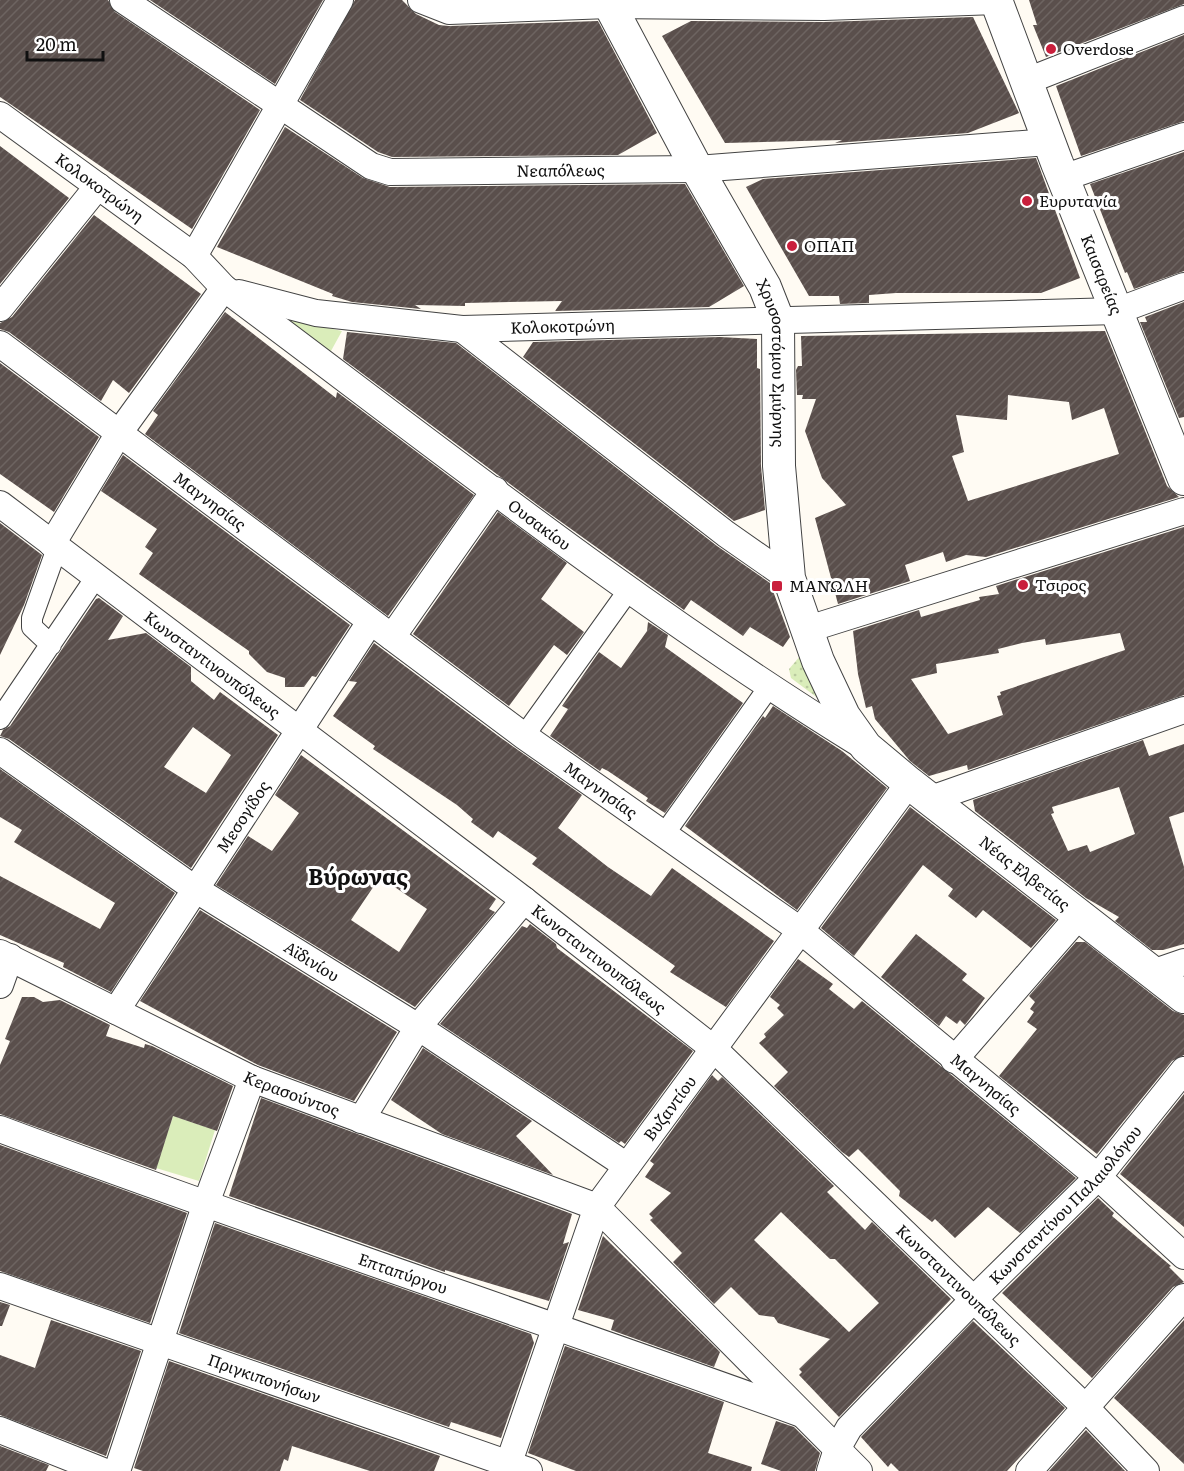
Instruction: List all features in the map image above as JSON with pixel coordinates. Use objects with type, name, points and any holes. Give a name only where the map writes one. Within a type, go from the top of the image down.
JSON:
[{"type":"street","name":"Νεαπόλεως","points":[[123,0],[371,166],[390,172],[697,169],[1049,142]]},
{"type":"street","points":[[194,256],[340,0]]},
{"type":"street","points":[[421,0],[449,11],[608,2],[997,1]]},
{"type":"street","name":"Καισαρείας","points":[[997,1],[1049,142],[1117,311],[1176,434],[1184,479]]},
{"type":"street","name":"Χρυσοστόμου Σμύρνης","points":[[608,2],[697,169],[765,287],[778,320],[778,466],[789,578],[805,630],[844,716],[866,747]]},
{"type":"street","points":[[1027,81],[1184,19]]},
{"type":"street","name":"Κολοκοτρώνη","points":[[0,115],[194,256],[224,288],[316,313],[462,329],[1117,311],[1184,286]]},
{"type":"street","points":[[1063,178],[1184,136]]},
{"type":"street","points":[[0,308],[98,186]]},
{"type":"street","points":[[51,645],[32,627],[32,618],[54,546],[119,433],[224,288]]},
{"type":"street","name":"Ουσακίου","points":[[224,288],[628,591],[769,687],[866,747]]},
{"type":"street","points":[[462,329],[726,534],[789,578]]},
{"type":"street","name":"Μαγνησίας","points":[[0,344],[524,736],[666,833],[800,930],[954,1060],[1098,1177],[1184,1256]]},
{"type":"street","points":[[392,637],[495,490]]},
{"type":"street","name":"Κωνσταντινουπόλεως","points":[[0,504],[300,729],[714,1049],[1085,1407],[1146,1471]]},
{"type":"street","points":[[805,630],[1184,511]]},
{"type":"street","points":[[0,719],[96,577]]},
{"type":"street","points":[[524,736],[628,591]]},
{"type":"street","name":"Μεσογίδος","points":[[116,1011],[370,622]]},
{"type":"street","points":[[666,833],[769,687]]},
{"type":"street","points":[[920,791],[1184,710]]},
{"type":"street","name":"Νέας Ελβετίας","points":[[866,747],[1078,917],[1184,997]]},
{"type":"street","name":"Αϊδινίου","points":[[0,751],[195,889],[418,1028],[627,1166]]},
{"type":"street","name":"Βυζαντίου","points":[[515,1469],[556,1326],[597,1207],[800,930],[920,791]]},
{"type":"street","points":[[361,1120],[418,1028],[524,900]]},
{"type":"street","points":[[954,1060],[1078,917]]},
{"type":"street","points":[[0,985],[5,955]]},
{"type":"street","name":"Κερασούντος","points":[[5,955],[252,1079],[597,1207]]},
{"type":"street","points":[[1152,973],[1184,962]]},
{"type":"street","name":"Κωνσταντίνου Παλαιολόγου","points":[[833,1460],[849,1428],[972,1300],[1098,1177],[1184,1070]]},
{"type":"street","points":[[117,1471],[204,1206],[252,1079]]},
{"type":"street","name":"Επταπύργου","points":[[0,1129],[204,1206],[556,1326],[805,1416]]},
{"type":"street","points":[[597,1207],[805,1416],[833,1460],[859,1471]]},
{"type":"street","name":"Πριγκιπονήσων","points":[[0,1286],[515,1469]]},
{"type":"street","points":[[1029,1471],[1184,1297]]},
{"type":"street","points":[[0,1430],[103,1471]]},
{"type":"green space","points":[[268,315],[342,331],[326,360]]},
{"type":"green space","points":[[801,655],[823,702],[791,678],[789,669]]},
{"type":"green space","points":[[173,1116],[215,1130],[199,1181],[156,1168]]},
{"type":"building","points":[[0,0],[108,0],[115,12],[260,110],[192,229],[0,97]]},
{"type":"building","points":[[150,0],[323,0],[275,84]]},
{"type":"building","points":[[355,0],[402,0],[416,14],[439,25],[449,26],[598,21],[657,133],[618,155],[392,157],[378,152],[300,100]]},
{"type":"building","points":[[1029,0],[1184,0],[1184,4],[1046,57],[1033,25],[1037,25]]},
{"type":"building","points":[[973,17],[1019,113],[968,133],[835,143],[842,140],[725,143],[662,36],[691,21],[824,22]]},
{"type":"building","points":[[1184,35],[1184,121],[1081,156],[1056,86]]},
{"type":"building","points":[[285,127],[363,178],[390,187],[685,184],[744,286],[709,307],[555,311],[562,301],[465,303],[465,306],[415,305],[421,309],[352,302],[332,296],[333,294],[217,247]]},
{"type":"building","points":[[0,146],[69,198],[0,284]]},
{"type":"building","points":[[1184,152],[1184,271],[1134,289],[1127,272],[1125,273],[1090,184]]},
{"type":"building","points":[[1036,158],[1080,278],[1041,293],[896,293],[869,295],[869,303],[840,304],[839,296],[809,296],[746,187],[763,179]]},
{"type":"building","points":[[94,215],[201,294],[129,393],[113,380],[101,401],[9,332],[0,329],[0,323],[12,317]]},
{"type":"building","points":[[1184,302],[1184,417],[1179,418],[1140,322],[1147,322],[1145,317]]},
{"type":"building","points":[[225,312],[336,398],[337,392],[474,495],[388,616],[145,434],[158,415],[153,411]]},
{"type":"building","points":[[1105,331],[1167,486],[1179,497],[986,557],[966,555],[946,562],[943,552],[905,565],[910,581],[838,604],[815,518],[846,505],[822,478],[805,431],[816,399],[802,399],[803,395],[797,395],[796,370],[798,366],[802,366],[801,336]],"holes":[[[1008,395],[1069,402],[1072,420],[1104,408],[1119,454],[968,501],[952,456],[964,452],[956,415],[1007,420]]]},
{"type":"building","points":[[347,332],[456,343],[717,546],[770,583],[790,637],[783,647],[750,627],[743,636],[691,600],[684,610],[546,511],[343,359]]},
{"type":"building","points":[[720,337],[757,339],[757,368],[760,369],[761,466],[765,510],[734,521],[523,357],[533,342]]},
{"type":"building","points":[[0,363],[99,437],[54,512],[0,474]]},
{"type":"building","points":[[123,455],[350,625],[316,677],[312,676],[304,687],[285,687],[285,678],[267,672],[249,654],[249,651],[139,574],[153,553],[145,547],[157,529],[101,491]]},
{"type":"building","points":[[498,512],[567,563],[541,599],[584,632],[567,655],[554,645],[509,706],[413,634]]},
{"type":"building","points":[[0,523],[42,555],[24,605],[0,655]]},
{"type":"building","points":[[1184,527],[1184,695],[968,770],[967,765],[929,776],[910,761],[875,719],[872,706],[866,708],[858,674],[853,631],[919,610],[921,617],[980,600],[979,597],[999,594],[996,586]],"holes":[[[1120,633],[1125,650],[1000,692],[1001,695],[997,696],[1003,715],[948,734],[911,679],[937,673],[936,664],[999,653],[998,649],[1045,639],[1046,645]]]},
{"type":"building","points":[[99,598],[123,616],[108,640],[146,633],[191,667],[191,681],[214,700],[220,692],[278,735],[191,868],[9,739],[0,736],[3,730],[10,726],[96,599]],"holes":[[[193,727],[231,755],[206,793],[164,767]]]},
{"type":"building","points":[[648,622],[668,635],[665,647],[743,703],[665,813],[646,801],[648,798],[608,771],[602,768],[600,771],[550,736],[568,709],[562,706],[599,652],[621,668],[647,631]]},
{"type":"building","points":[[374,643],[582,795],[558,828],[608,867],[651,896],[672,868],[774,941],[726,1007],[670,972],[675,966],[532,864],[537,858],[498,831],[493,838],[471,822],[473,819],[457,805],[373,749],[375,746],[333,716],[357,682],[349,681]]},
{"type":"building","points":[[773,706],[842,751],[887,788],[797,910],[685,826],[763,716],[765,718]]},
{"type":"building","points":[[1143,740],[1149,756],[1184,744],[1184,812],[1169,817],[1184,867],[1184,944],[1163,950],[1152,950],[1115,921],[1119,917],[1086,898],[975,811],[973,800]],"holes":[[[1119,787],[1135,834],[1090,852],[1087,845],[1068,851],[1051,814],[1054,813],[1052,807]]]},
{"type":"building","points":[[301,755],[496,899],[489,909],[495,912],[415,1007],[216,885],[248,836],[272,851],[299,813],[275,795]],"holes":[[[380,877],[427,909],[399,952],[351,920]]]},
{"type":"building","points":[[0,769],[175,893],[111,992],[63,967],[64,963],[0,935],[0,876],[100,929],[115,903],[14,842],[22,830],[0,817]]},
{"type":"building","points":[[910,807],[1056,920],[1031,948],[983,910],[976,918],[948,896],[953,889],[923,865],[854,956],[821,928]]},
{"type":"building","points":[[200,910],[397,1032],[354,1101],[258,1065],[140,1001]]},
{"type":"building","points":[[530,924],[556,944],[557,948],[693,1051],[625,1144],[621,1141],[619,1143],[440,1024],[522,926],[527,928]]},
{"type":"building","points":[[916,934],[967,974],[962,980],[985,998],[965,1025],[960,1020],[957,1024],[946,1016],[939,1026],[881,977]]},
{"type":"building","points":[[1076,942],[1085,942],[1173,1011],[1184,1015],[1184,1055],[1172,1061],[1097,1154],[999,1076],[1037,1029],[1027,1022],[1034,1012],[1030,1009],[1035,1002],[1029,996]]},
{"type":"building","points":[[798,959],[833,984],[829,989],[854,1009],[862,1001],[1076,1178],[1020,1233],[988,1207],[955,1238],[935,1219],[932,1222],[899,1196],[900,1191],[858,1149],[849,1157],[842,1152],[774,1086],[788,1072],[759,1043],[766,1037],[764,1034],[784,1015],[777,1008],[780,1005],[770,997]]},
{"type":"building","points":[[22,997],[34,997],[43,1002],[60,1000],[110,1025],[106,1036],[144,1048],[145,1044],[152,1046],[233,1086],[217,1131],[173,1116],[156,1170],[0,1114],[0,1065],[10,1041],[5,1039]]},
{"type":"building","points":[[423,1048],[532,1121],[516,1136],[553,1175],[442,1134],[391,1100]]},
{"type":"building","points":[[712,1075],[718,1081],[722,1077],[834,1186],[827,1192],[865,1230],[872,1222],[951,1299],[839,1417],[799,1375],[802,1372],[799,1369],[830,1339],[778,1323],[774,1317],[759,1315],[731,1287],[714,1304],[673,1262],[682,1253],[650,1220],[653,1218],[649,1214],[671,1193],[645,1177],[654,1164],[650,1161]],"holes":[[[781,1212],[830,1259],[835,1259],[879,1303],[849,1332],[754,1240]]]},
{"type":"building","points":[[1184,1094],[1184,1227],[1120,1174]]},
{"type":"building","points":[[261,1098],[572,1214],[563,1244],[569,1242],[549,1301],[445,1270],[445,1272],[229,1196]]},
{"type":"building","points":[[0,1145],[187,1213],[150,1323],[0,1271]]},
{"type":"building","points":[[1098,1198],[1114,1213],[1112,1216],[1171,1266],[1169,1267],[1184,1282],[1173,1287],[1092,1378],[1002,1293]]},
{"type":"building","points":[[215,1223],[531,1334],[534,1343],[501,1438],[451,1422],[449,1427],[179,1333]]},
{"type":"building","points":[[603,1236],[720,1352],[714,1367],[611,1330],[614,1320],[578,1310]]},
{"type":"building","points":[[0,1302],[10,1305],[2,1326],[0,1326]]},
{"type":"building","points":[[51,1320],[141,1351],[106,1456],[0,1415],[0,1355],[35,1368]]},
{"type":"building","points":[[1184,1320],[1184,1464],[1114,1398]]},
{"type":"building","points":[[973,1321],[1065,1408],[1007,1471],[899,1471],[891,1463],[888,1467],[861,1437]]},
{"type":"building","points":[[565,1346],[724,1402],[708,1453],[752,1467],[751,1471],[576,1471],[528,1453]]},
{"type":"building","points":[[169,1361],[440,1456],[434,1471],[370,1471],[292,1446],[288,1461],[284,1459],[280,1471],[143,1471],[134,1468]]},
{"type":"building","points":[[776,1421],[794,1427],[820,1453],[815,1471],[781,1471],[761,1464]]},
{"type":"building","points":[[1086,1430],[1125,1471],[1049,1471]]},
{"type":"building","points":[[0,1446],[49,1465],[46,1471],[0,1471]]},
{"type":"place","name":"Overdose","points":[[1051,49]]},
{"type":"place","name":"Ευρυτανία","points":[[1027,201]]},
{"type":"place","name":"ΟΠΑΠ","points":[[792,246]]},
{"type":"place","name":"Τσιρος","points":[[1023,585]]},
{"type":"place","name":"ΜΑΝΏΛΗ","points":[[777,586]]},
{"type":"district","name":"Βύρωνας","points":[[358,877]]}]
